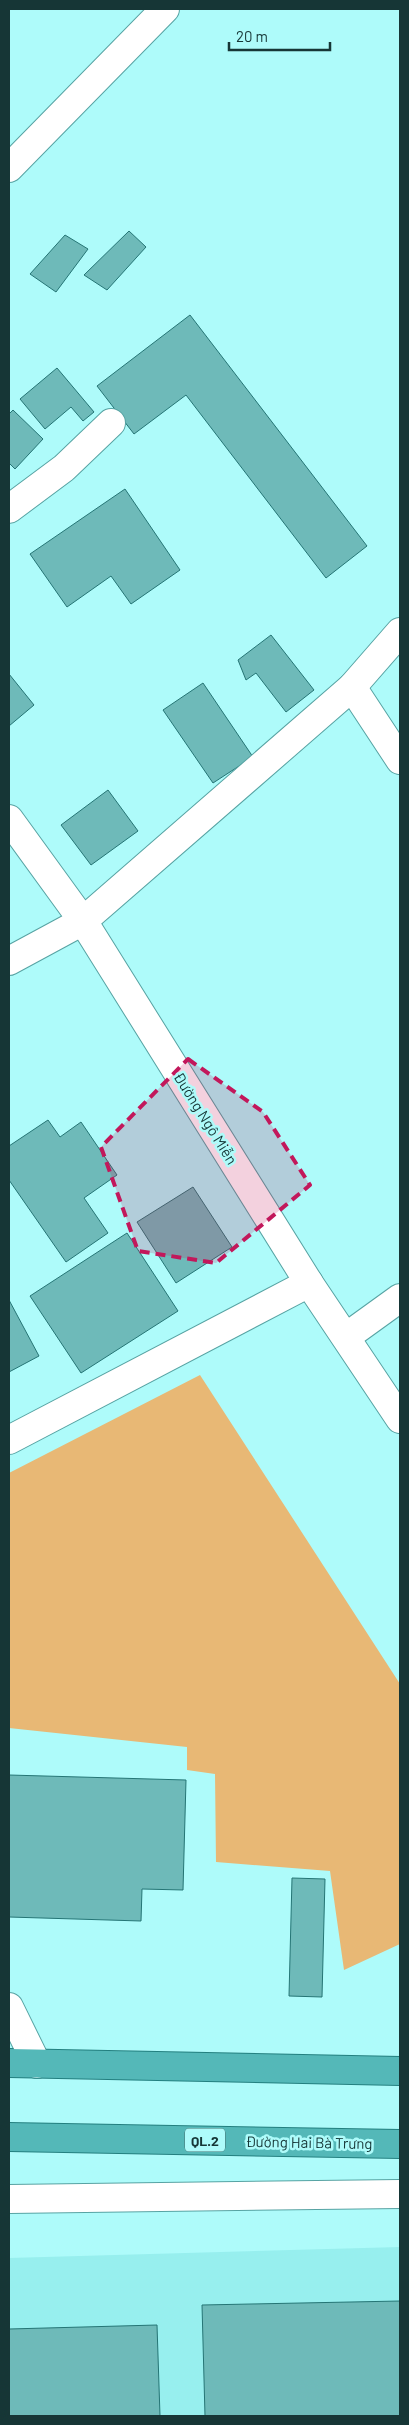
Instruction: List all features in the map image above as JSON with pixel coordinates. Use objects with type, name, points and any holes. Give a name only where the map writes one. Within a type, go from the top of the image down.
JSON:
[{"type":"highway","points":[[9,2063],[400,2071]]},
{"type":"highway","name":"Đường Hai Bà Trưng","points":[[9,2137],[400,2144]]},
{"type":"street","points":[[9,168],[165,9]]},
{"type":"street","points":[[9,509],[64,468],[111,422]]},
{"type":"street","points":[[9,961],[83,920],[352,687],[400,632]]},
{"type":"street","points":[[352,687],[400,760]]},
{"type":"street","name":"Đường Ngô Miễn","points":[[9,819],[83,920],[309,1283],[400,1418]]},
{"type":"street","points":[[9,1440],[309,1283]]},
{"type":"street","points":[[346,1337],[400,1298]]},
{"type":"street","points":[[9,2007],[37,2064]]},
{"type":"street","points":[[9,2199],[400,2194]]},
{"type":"highlighted area","points":[[188,1059],[263,1112],[310,1185],[216,1263],[138,1251],[101,1147]]},
{"type":"shaded area","points":[[200,1375],[400,1684],[400,1944],[344,1970],[330,1871],[216,1862],[215,1774],[187,1770],[187,1747],[9,1728],[9,1473]]},
{"type":"shaded area","points":[[400,2247],[400,2416],[9,2416],[9,2258]]},
{"type":"building","points":[[129,231],[146,247],[107,290],[84,275]]},
{"type":"building","points":[[65,235],[88,249],[56,292],[30,274]]},
{"type":"building","points":[[190,315],[367,546],[326,578],[186,395],[134,434],[97,386]]},
{"type":"building","points":[[57,368],[94,412],[83,421],[71,407],[45,429],[20,399]]},
{"type":"building","points":[[13,410],[43,439],[15,469],[9,463],[9,414]]},
{"type":"building","points":[[125,489],[180,570],[131,604],[111,576],[67,607],[30,554]]},
{"type":"building","points":[[271,635],[314,690],[286,712],[256,673],[246,680],[238,660]]},
{"type":"building","points":[[9,674],[34,705],[9,726]]},
{"type":"building","points":[[203,683],[253,757],[213,783],[163,710]]},
{"type":"building","points":[[108,790],[138,831],[91,865],[61,825]]},
{"type":"building","points":[[48,1120],[60,1137],[81,1122],[117,1175],[84,1198],[108,1233],[66,1262],[9,1180],[9,1146]]},
{"type":"building","points":[[193,1187],[232,1247],[176,1283],[137,1222]]},
{"type":"building","points":[[127,1233],[178,1311],[81,1373],[30,1296]]},
{"type":"building","points":[[9,1300],[39,1356],[9,1372]]},
{"type":"building","points":[[9,1775],[186,1780],[183,1890],[142,1889],[141,1921],[9,1917]]},
{"type":"building","points":[[292,1878],[325,1879],[322,1997],[289,1996]]},
{"type":"building","points":[[400,2301],[400,2416],[205,2416],[202,2305]]},
{"type":"building","points":[[157,2325],[160,2416],[9,2416],[9,2329]]}]
